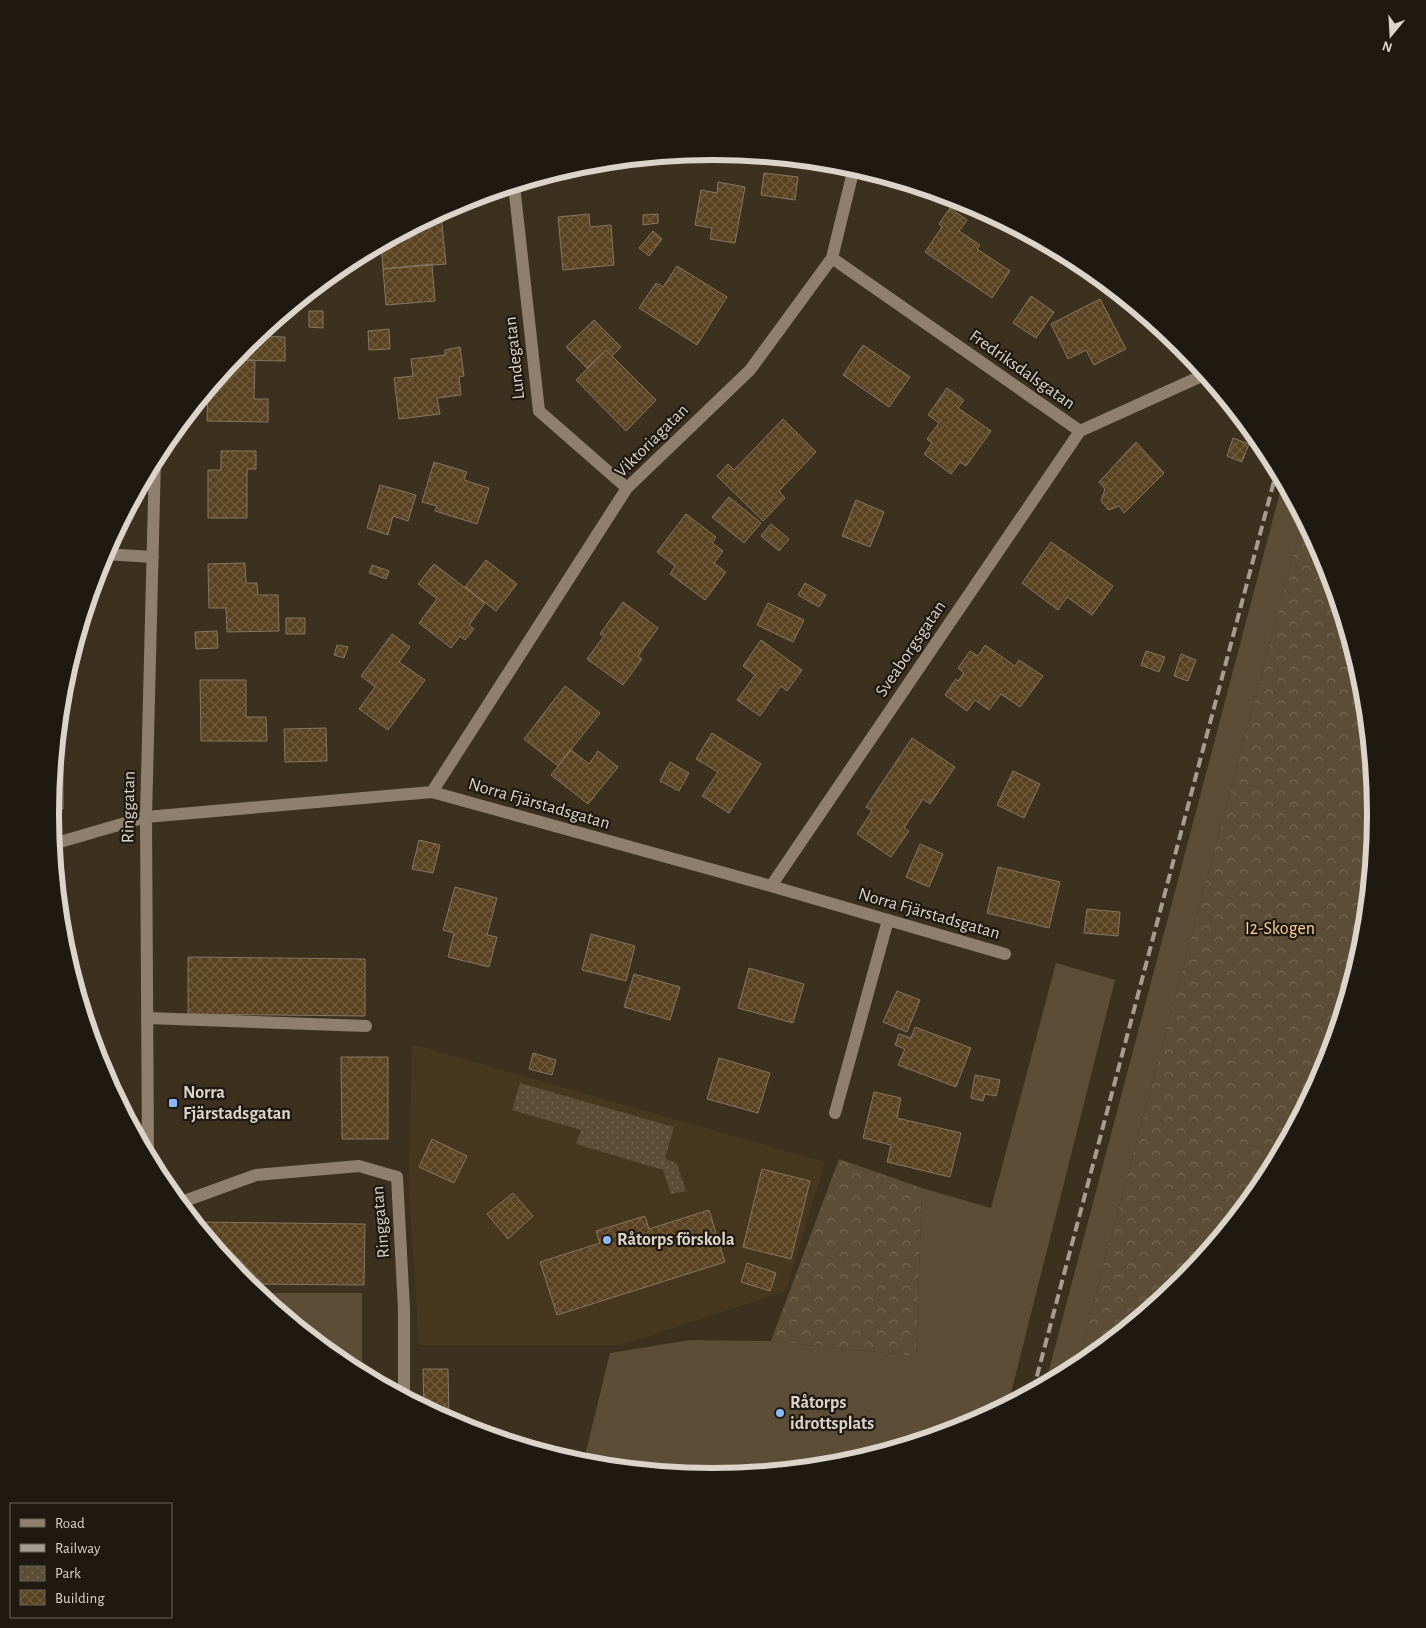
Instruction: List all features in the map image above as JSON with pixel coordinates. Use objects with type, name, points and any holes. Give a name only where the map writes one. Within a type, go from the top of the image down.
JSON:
[{"type":"street","name":"Viktoriagatan","points":[[432,792],[628,488],[750,370],[832,258],[852,175]]},
{"type":"street","name":"Lundegatan","points":[[515,191],[539,411],[628,488]]},
{"type":"street","name":"Fredriksdalsgatan","points":[[832,258],[1080,431],[1200,377]]},
{"type":"street","name":"Sveaborgsgatan","points":[[771,886],[1080,431]]},
{"type":"street","name":"Ringgatan","points":[[148,1144],[146,817],[155,473]]},
{"type":"street","points":[[113,555],[153,557]]},
{"type":"street","name":"Norra Fjärstadsgatan","points":[[60,842],[146,817],[432,792],[771,886],[1005,954]]},
{"type":"street","points":[[835,1113],[888,920]]},
{"type":"street","points":[[147,1018],[366,1026]]},
{"type":"street","name":"Ringgatan","points":[[186,1201],[256,1175],[359,1166],[398,1177],[404,1308],[404,1390]]},
{"type":"shaded area","name":"Råtorps förskola","points":[[412,1044],[825,1162],[786,1291],[621,1345],[419,1345],[409,1189]]},
{"type":"green space","points":[[1281,489],[1301,527],[1079,1356],[1047,1376]]},
{"type":"green space","name":"I2-Skogen","points":[[1301,527],[1333,604],[1355,686],[1362,729],[1366,771],[1366,857],[1355,942],[1345,983],[1333,1024],[1300,1103],[1280,1141],[1257,1177],[1232,1212],[1176,1277],[1111,1333],[1079,1356]]},
{"type":"green space","points":[[1056,963],[1115,980],[1010,1397],[923,1434],[841,1456],[798,1463],[756,1467],[670,1467],[585,1456],[610,1353],[690,1340],[771,1341],[916,1356],[922,1188],[991,1208]]},
{"type":"green space","points":[[520,1083],[674,1127],[665,1158],[677,1164],[686,1191],[671,1194],[663,1170],[576,1144],[581,1130],[512,1110]]},
{"type":"green space","points":[[839,1159],[922,1188],[916,1356],[771,1341]]},
{"type":"green space","points":[[268,1293],[362,1293],[362,1366],[315,1333]]},
{"type":"building","points":[[764,173],[798,177],[795,200],[761,195]]},
{"type":"building","points":[[718,182],[745,187],[735,243],[710,239],[712,228],[695,225],[701,190],[717,193]]},
{"type":"building","points":[[950,208],[967,220],[959,231],[980,245],[977,249],[1010,271],[992,298],[925,252],[942,227],[939,224]]},
{"type":"building","points":[[589,214],[590,227],[611,225],[614,265],[563,270],[558,217]]},
{"type":"building","points":[[658,214],[658,223],[643,225],[643,215]]},
{"type":"building","points":[[442,219],[446,264],[383,269],[382,250]]},
{"type":"building","points":[[653,231],[662,239],[649,256],[639,248]]},
{"type":"building","points":[[432,264],[435,301],[386,305],[383,269]]},
{"type":"building","points":[[677,266],[727,297],[697,345],[639,308],[656,283],[663,287]]},
{"type":"building","points":[[1031,296],[1054,312],[1036,338],[1013,323]]},
{"type":"building","points":[[1100,299],[1126,349],[1094,365],[1086,350],[1068,359],[1051,324]]},
{"type":"building","points":[[309,311],[323,311],[323,328],[309,327]]},
{"type":"building","points":[[594,320],[621,347],[612,356],[606,350],[587,368],[566,347]]},
{"type":"building","points":[[389,329],[390,349],[369,350],[368,331]]},
{"type":"building","points":[[266,336],[285,337],[285,361],[242,360]]},
{"type":"building","points":[[863,345],[910,377],[889,407],[843,375]]},
{"type":"building","points":[[460,347],[464,376],[459,377],[461,395],[437,398],[440,414],[399,419],[394,378],[413,376],[411,359],[445,355],[445,350]]},
{"type":"building","points":[[606,350],[656,400],[626,431],[576,380]]},
{"type":"building","points":[[242,360],[255,360],[254,399],[268,399],[268,422],[207,421],[208,399]]},
{"type":"building","points":[[947,388],[964,400],[958,408],[991,431],[966,466],[960,462],[951,474],[924,454],[932,443],[927,439],[939,423],[928,415]]},
{"type":"building","points":[[783,419],[816,452],[779,491],[785,498],[763,521],[717,476],[728,464],[734,470]]},
{"type":"building","points":[[1233,438],[1249,444],[1242,462],[1227,456]]},
{"type":"building","points":[[1136,442],[1164,473],[1124,513],[1119,506],[1109,510],[1101,501],[1105,489],[1099,482]]},
{"type":"building","points":[[221,451],[256,451],[256,469],[247,469],[247,518],[208,518],[208,470],[221,470]]},
{"type":"building","points":[[434,462],[467,472],[464,480],[489,488],[477,524],[435,511],[437,506],[422,502]]},
{"type":"building","points":[[380,485],[416,495],[408,521],[393,516],[388,535],[367,528]]},
{"type":"building","points":[[729,497],[761,523],[744,543],[712,517]]},
{"type":"building","points":[[856,500],[884,512],[870,547],[842,536]]},
{"type":"building","points":[[686,514],[716,537],[712,543],[723,551],[714,563],[726,572],[705,600],[670,574],[675,566],[657,552]]},
{"type":"building","points":[[771,524],[789,539],[779,551],[761,536]]},
{"type":"building","points":[[1051,542],[1113,586],[1092,615],[1067,597],[1058,610],[1022,583]]},
{"type":"building","points":[[486,560],[517,584],[496,611],[465,587]]},
{"type":"building","points":[[245,563],[246,583],[257,583],[258,595],[278,595],[279,631],[227,632],[226,608],[209,608],[208,564]]},
{"type":"building","points":[[434,564],[485,603],[469,625],[474,629],[465,640],[460,636],[451,648],[419,623],[437,599],[418,584]]},
{"type":"building","points":[[372,565],[389,571],[386,579],[369,573]]},
{"type":"building","points":[[805,583],[826,595],[819,607],[798,595]]},
{"type":"building","points":[[623,602],[658,628],[638,656],[642,659],[623,685],[587,659],[604,636],[600,634]]},
{"type":"building","points":[[768,603],[804,620],[793,642],[757,625]]},
{"type":"building","points":[[286,618],[305,618],[305,634],[286,634]]},
{"type":"building","points":[[217,631],[218,648],[196,649],[195,632]]},
{"type":"building","points":[[392,634],[410,647],[399,662],[425,680],[388,730],[359,709],[375,687],[361,676]]},
{"type":"building","points":[[761,640],[802,670],[787,691],[781,686],[760,716],[737,700],[755,675],[743,666]]},
{"type":"building","points":[[337,645],[348,647],[344,658],[334,655]]},
{"type":"building","points":[[985,645],[1015,666],[1019,660],[1043,676],[1020,707],[1001,694],[989,710],[975,700],[967,711],[945,695],[956,679],[958,681],[964,673],[958,668],[970,651],[978,656]]},
{"type":"building","points":[[1146,651],[1165,657],[1159,672],[1141,665]]},
{"type":"building","points":[[1181,654],[1196,660],[1188,681],[1174,676]]},
{"type":"building","points":[[200,680],[246,680],[246,717],[266,717],[267,741],[201,741]]},
{"type":"building","points":[[565,686],[600,713],[558,766],[524,739]]},
{"type":"building","points":[[326,728],[327,761],[285,762],[284,729]]},
{"type":"building","points":[[712,733],[761,764],[729,813],[702,796],[718,772],[696,759]]},
{"type":"building","points":[[912,738],[955,767],[930,804],[923,799],[904,828],[909,831],[891,857],[857,834],[872,811],[866,807]]},
{"type":"building","points":[[571,750],[589,764],[598,751],[618,767],[588,804],[551,775]]},
{"type":"building","points":[[62,752],[63,752],[63,809],[59,809]]},
{"type":"building","points":[[670,762],[689,773],[679,791],[660,781]]},
{"type":"building","points":[[1013,771],[1040,784],[1024,818],[997,805]]},
{"type":"building","points":[[419,840],[440,845],[433,873],[412,869]]},
{"type":"building","points":[[920,844],[943,854],[929,887],[906,877]]},
{"type":"building","points":[[998,867],[1060,882],[1049,928],[987,913]]},
{"type":"building","points":[[455,887],[497,898],[487,935],[497,937],[489,967],[448,957],[454,933],[443,930]]},
{"type":"building","points":[[1087,909],[1120,912],[1118,936],[1084,933]]},
{"type":"building","points":[[591,934],[635,946],[626,981],[582,970]]},
{"type":"building","points":[[188,957],[365,959],[365,1016],[188,1014]]},
{"type":"building","points":[[749,968],[804,984],[793,1023],[738,1008]]},
{"type":"building","points":[[634,974],[680,987],[670,1020],[624,1007]]},
{"type":"building","points":[[897,991],[920,1000],[907,1032],[883,1022]]},
{"type":"building","points":[[915,1027],[971,1048],[956,1087],[898,1065],[905,1049],[895,1045],[899,1034],[911,1038]]},
{"type":"building","points":[[533,1053],[556,1060],[552,1075],[529,1069]]},
{"type":"building","points":[[341,1057],[388,1057],[388,1139],[342,1139]]},
{"type":"building","points":[[719,1058],[770,1073],[758,1113],[707,1099]]},
{"type":"building","points":[[975,1075],[1000,1080],[996,1096],[985,1094],[983,1101],[971,1098]]},
{"type":"building","points":[[874,1092],[901,1098],[897,1118],[961,1133],[950,1177],[887,1162],[891,1145],[863,1138]]},
{"type":"building","points":[[432,1139],[467,1156],[454,1183],[419,1167]]},
{"type":"building","points":[[762,1169],[810,1181],[791,1259],[743,1247]]},
{"type":"building","points":[[513,1193],[533,1216],[508,1239],[487,1214]]},
{"type":"building","points":[[709,1210],[725,1262],[557,1315],[540,1262],[600,1243],[596,1231],[645,1216],[649,1229]]},
{"type":"building","points":[[202,1222],[365,1224],[364,1285],[258,1284]]},
{"type":"building","points":[[747,1263],[776,1273],[770,1291],[741,1282]]},
{"type":"building","points":[[423,1369],[448,1369],[449,1412],[424,1401]]},
{"type":"railway","points":[[1035,1384],[1275,479]]},
{"type":"place","name":"Norra Fjärstadsgatan","points":[[173,1103]]},
{"type":"place","name":"Råtorps förskola","points":[[607,1240]]},
{"type":"place","name":"Råtorps idrottsplats","points":[[780,1413]]}]
